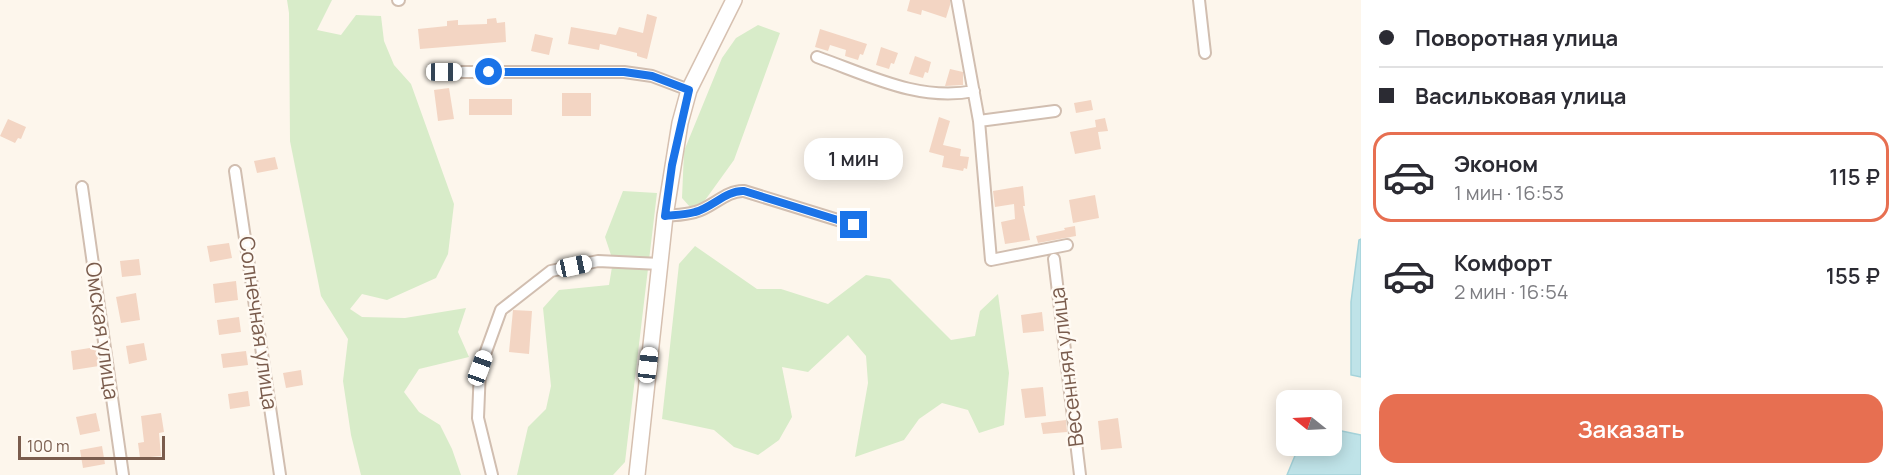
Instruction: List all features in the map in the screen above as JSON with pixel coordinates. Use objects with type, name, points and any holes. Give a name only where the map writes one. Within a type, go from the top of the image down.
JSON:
[{"type":"street","points":[[637,475],[672,165],[689,90],[734,0]]},
{"type":"street","points":[[957,0],[979,121],[991,260],[1067,245]]},
{"type":"street","points":[[1199,0],[1205,53]]},
{"type":"street","points":[[818,57],[909,90],[955,95],[974,91]]},
{"type":"street","points":[[444,72],[624,72],[652,76],[689,90]]},
{"type":"street","points":[[979,121],[1055,111]]},
{"type":"street","name":"Солнечная улица","points":[[236,171],[280,475]]},
{"type":"street","name":"Омская улица","points":[[82,187],[123,475]]},
{"type":"street","points":[[665,216],[694,212],[710,206],[737,190],[854,225]]},
{"type":"street","name":"Весенняя улица","points":[[1054,259],[1080,475]]},
{"type":"street","points":[[492,475],[478,418],[480,368],[501,310],[551,271],[598,261],[660,264]]},
{"type":"green space","points":[[287,0],[332,0],[317,30],[341,35],[356,15],[381,16],[384,41],[394,65],[411,84],[454,204],[448,254],[436,278],[387,300],[362,294],[350,309],[362,317],[405,318],[466,308],[458,332],[469,357],[419,369],[404,392],[419,412],[440,425],[461,475],[361,475],[351,435],[343,381],[348,339],[321,296],[290,141]]},
{"type":"green space","points":[[758,25],[780,33],[734,160],[703,203],[690,207],[682,198],[684,151],[722,58],[736,38]]},
{"type":"green space","points":[[623,191],[657,193],[625,462],[613,475],[517,475],[528,427],[546,409],[551,386],[543,308],[559,290],[609,285],[613,261],[605,237]]},
{"type":"green space","points":[[695,246],[757,289],[781,289],[828,304],[866,275],[890,279],[951,340],[975,336],[980,311],[998,294],[1009,373],[1004,425],[979,433],[968,410],[942,403],[919,419],[904,440],[855,457],[868,383],[866,356],[848,335],[808,372],[782,367],[792,417],[779,440],[758,455],[734,447],[714,430],[662,419],[679,264]]},
{"type":"water","points":[[1361,239],[1361,377],[1351,375],[1351,302],[1359,240]]},
{"type":"water","points":[[1342,431],[1361,435],[1361,475],[1287,475],[1295,456],[1342,456]]},
{"type":"building","points":[[910,0],[950,0],[950,5],[946,18],[922,10],[921,15],[907,11]]},
{"type":"building","points":[[647,14],[657,17],[647,59],[637,56],[637,53],[600,44],[599,50],[568,44],[571,27],[616,35],[619,27],[643,33]]},
{"type":"building","points":[[496,18],[497,23],[505,22],[506,42],[420,49],[418,29],[447,26],[447,21],[458,20],[458,25],[487,24],[487,19]]},
{"type":"building","points":[[820,29],[867,44],[863,55],[860,54],[858,60],[845,56],[846,50],[830,45],[828,51],[815,47]]},
{"type":"building","points":[[535,34],[553,38],[549,55],[531,51]]},
{"type":"building","points":[[881,47],[898,53],[894,64],[891,63],[889,69],[876,65]]},
{"type":"building","points":[[915,56],[931,62],[928,73],[925,72],[923,78],[909,74]]},
{"type":"building","points":[[950,69],[963,72],[963,85],[945,86]]},
{"type":"building","points":[[449,88],[454,119],[438,121],[434,90]]},
{"type":"building","points":[[562,93],[591,93],[591,116],[562,116]]},
{"type":"building","points":[[469,99],[512,99],[512,115],[469,115]]},
{"type":"building","points":[[1091,100],[1093,110],[1076,113],[1074,103]]},
{"type":"building","points":[[939,117],[950,121],[943,145],[961,149],[960,156],[969,157],[967,169],[964,168],[963,171],[942,167],[944,156],[929,152]]},
{"type":"building","points":[[1105,118],[1108,131],[1098,132],[1101,149],[1075,154],[1070,132],[1096,127],[1095,120]]},
{"type":"building","points":[[8,119],[26,127],[21,139],[18,138],[15,143],[0,136]]},
{"type":"building","points":[[275,157],[278,169],[257,173],[254,161]]},
{"type":"building","points":[[1023,186],[1025,206],[1023,206],[1030,240],[1005,244],[1001,222],[1015,219],[1014,204],[995,207],[993,191]]},
{"type":"building","points":[[1095,195],[1099,218],[1073,223],[1069,200]]},
{"type":"building","points":[[1075,226],[1076,236],[1038,243],[1036,236]]},
{"type":"building","points":[[229,243],[232,258],[210,262],[207,246]]},
{"type":"building","points":[[139,259],[141,275],[122,277],[120,261]]},
{"type":"building","points":[[236,281],[238,300],[215,303],[213,284]]},
{"type":"building","points":[[136,293],[140,320],[121,323],[116,297]]},
{"type":"building","points":[[513,310],[532,311],[529,354],[509,352]]},
{"type":"building","points":[[1042,312],[1044,331],[1023,333],[1021,315]]},
{"type":"building","points":[[239,317],[241,332],[219,335],[217,320]]},
{"type":"building","points":[[144,343],[147,360],[129,364],[126,346]]},
{"type":"building","points":[[96,347],[99,366],[73,370],[71,351]]},
{"type":"building","points":[[246,351],[248,365],[223,368],[221,354]]},
{"type":"building","points":[[301,370],[303,385],[286,388],[283,373]]},
{"type":"building","points":[[1043,387],[1046,416],[1025,418],[1021,389]]},
{"type":"building","points":[[248,391],[250,406],[230,409],[228,394]]},
{"type":"building","points":[[96,413],[100,431],[80,435],[76,417]]},
{"type":"building","points":[[161,413],[164,432],[159,433],[161,456],[140,458],[138,443],[144,442],[141,416]]},
{"type":"building","points":[[1118,418],[1122,448],[1101,450],[1098,421]]},
{"type":"building","points":[[1066,420],[1067,432],[1043,434],[1041,423]]},
{"type":"building","points":[[102,446],[105,464],[83,468],[80,450]]},
{"type":"route","points":[[489,72],[624,72],[652,76],[689,90],[680,123],[665,216],[694,212],[710,206],[737,190],[854,225]]}]
